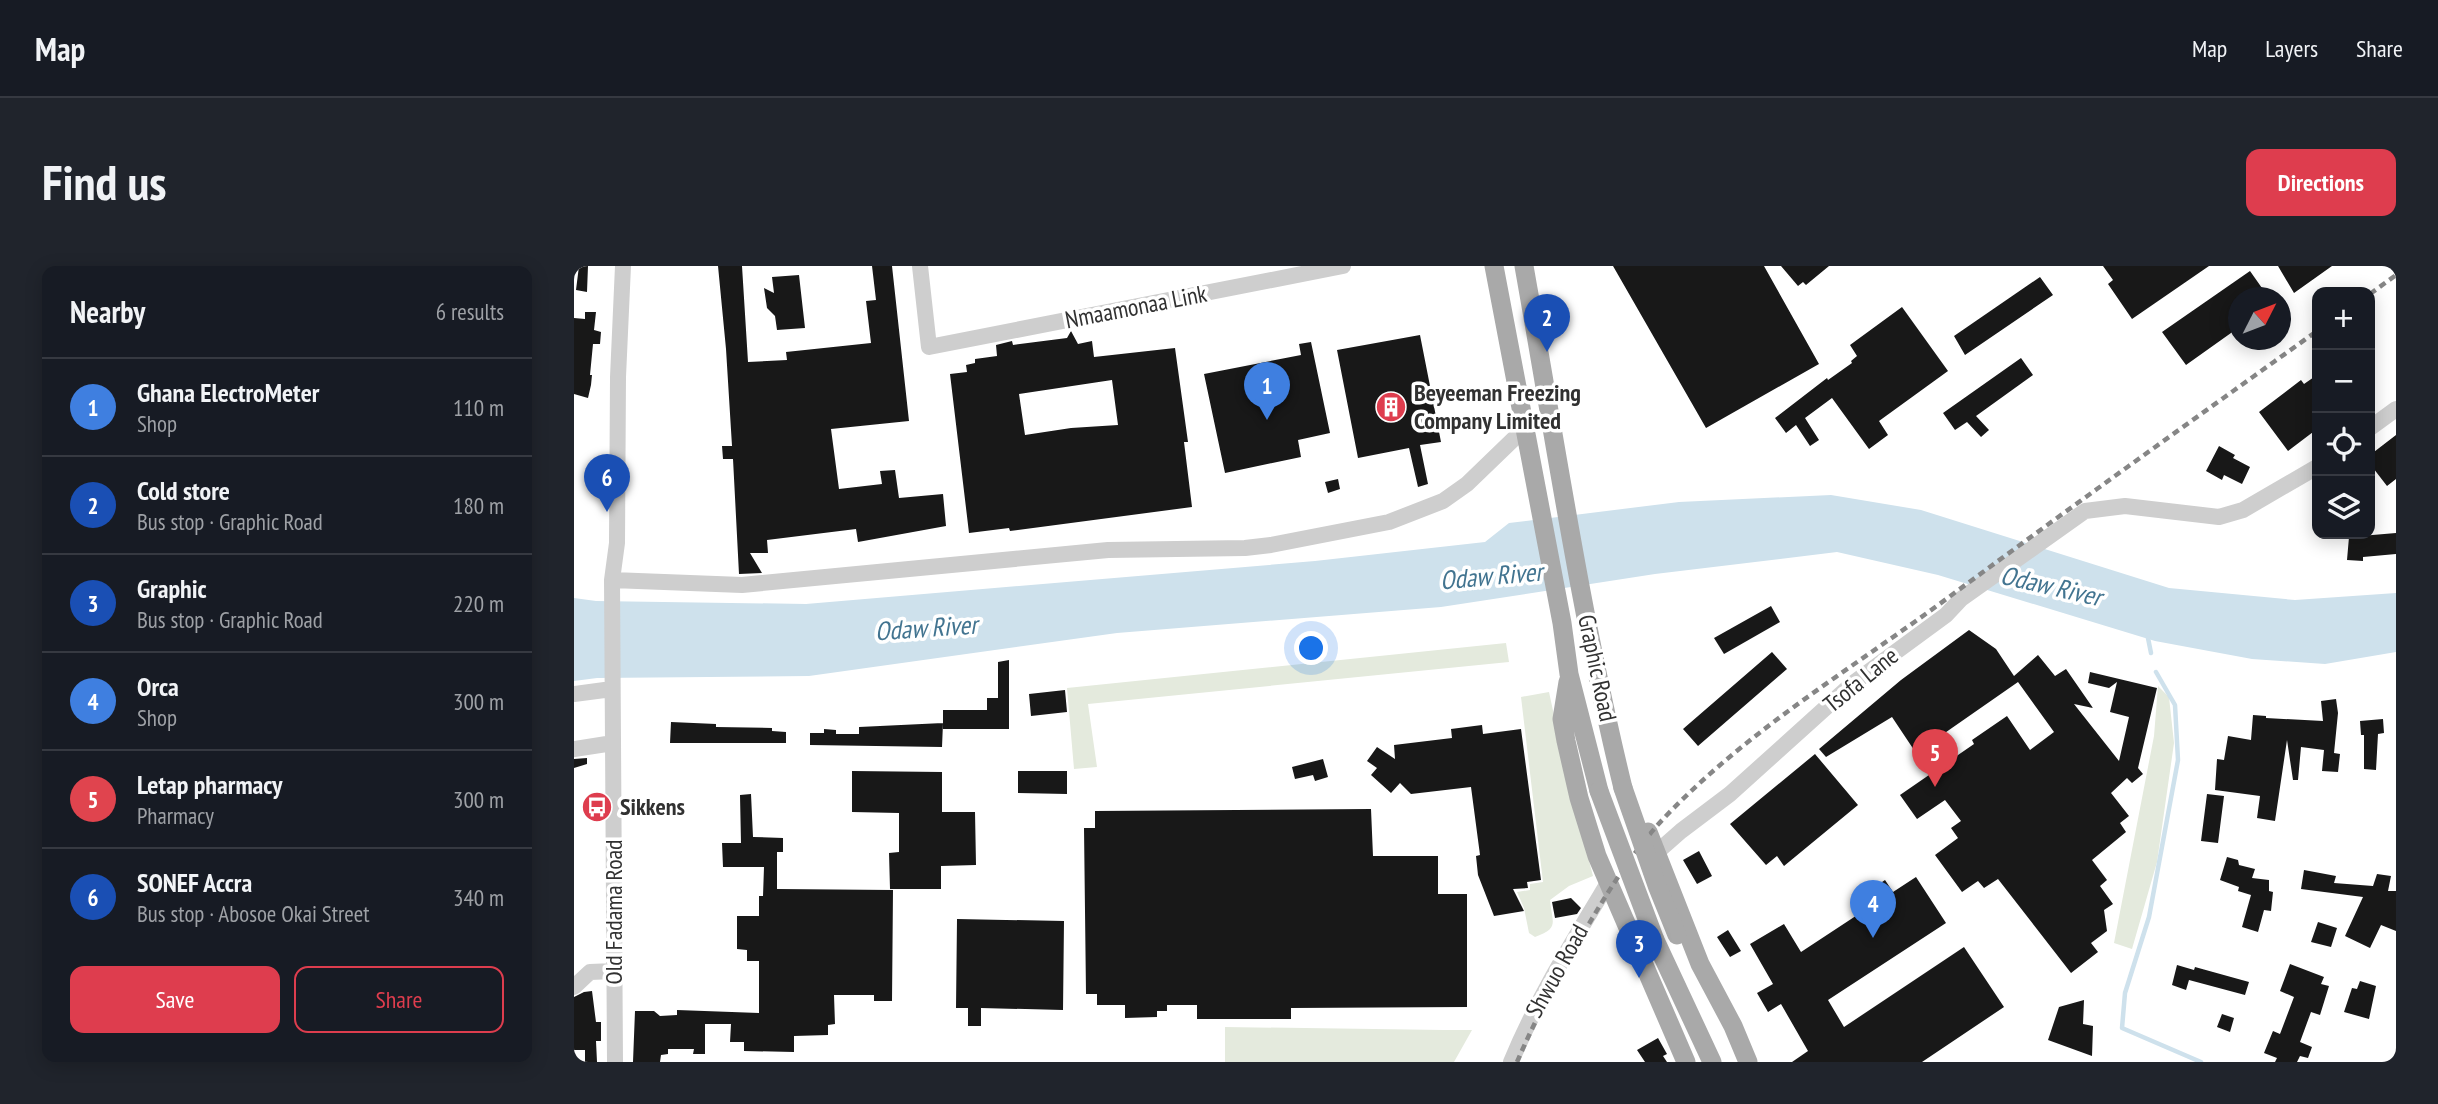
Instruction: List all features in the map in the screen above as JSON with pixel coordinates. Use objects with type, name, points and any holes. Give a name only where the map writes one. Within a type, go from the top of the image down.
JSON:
[{"type":"main road","name":"Graphic Road","points":[[1494,266],[1538,492],[1569,674],[1599,791],[1655,940],[1712,1062]]},
{"type":"main road","name":"Graphic Road","points":[[1524,266],[1586,617],[1603,706],[1623,788],[1677,935],[1736,1062]]},
{"type":"main road","points":[[1569,674],[1562,719],[1579,798],[1608,883],[1686,1062]]},
{"type":"main road","points":[[1603,706],[1621,765],[1700,964],[1733,1026],[1748,1062]]},
{"type":"street","name":"Old Fadama Road","points":[[615,1062],[612,584],[617,543],[618,377],[623,266]]},
{"type":"street","name":"Nmaamonaa Link","points":[[920,266],[929,347],[1308,270],[1343,266]]},
{"type":"street","points":[[2375,424],[2396,409]]},
{"type":"street","points":[[612,584],[742,585],[1108,550],[1245,548],[1271,545],[1390,522],[1443,501],[1467,484],[1525,428]]},
{"type":"street","name":"Tsofa Lane","points":[[1656,853],[1730,794],[1853,684],[1946,614],[1961,599],[2085,511],[2125,506],[2219,517],[2243,510],[2312,470]]},
{"type":"street","points":[[574,694],[612,684]]},
{"type":"street","points":[[574,749],[612,743]]},
{"type":"street","name":"Shwuo Road","points":[[1511,1062],[1525,1028],[1563,955],[1608,883]]},
{"type":"street","points":[[574,987],[582,970],[614,971]]},
{"type":"shaded area","points":[[1506,643],[1509,662],[1088,704],[1097,767],[1074,769],[1067,688]]},
{"type":"shaded area","points":[[2158,686],[2169,697],[2174,743],[2157,862],[2132,949],[2114,943],[2154,736]]},
{"type":"shaded area","points":[[1549,692],[1593,876],[1569,886],[1550,900],[1553,924],[1548,931],[1535,937],[1529,933],[1524,908],[1517,892],[1530,890],[1530,884],[1543,882],[1521,697]]},
{"type":"shaded area","points":[[1225,1027],[1472,1030],[1454,1062],[1225,1062]]},
{"type":"water","name":"Odaw River","points":[[1831,495],[1921,510],[2169,588],[2295,600],[2396,593],[2396,652],[2325,664],[2252,659],[2155,641],[1938,575],[1837,552],[1655,574],[1441,607],[1117,633],[809,676],[597,678],[574,681],[574,598],[596,601],[806,604],[1315,561],[1485,542],[1509,523],[1679,502]]},
{"type":"building","points":[[579,266],[588,266],[587,292],[576,290]]},
{"type":"building","points":[[718,266],[742,266],[748,362],[787,360],[786,352],[871,343],[866,301],[876,300],[872,266],[892,266],[909,421],[831,429],[839,489],[882,484],[880,471],[895,470],[899,498],[943,494],[946,526],[858,542],[856,529],[767,540],[768,553],[750,553],[762,573],[739,574],[733,459],[723,459],[722,446],[732,446]]},
{"type":"building","points":[[1613,266],[1764,266],[1819,364],[1706,428]]},
{"type":"building","points":[[1781,266],[1829,266],[1806,285],[1803,282],[1798,286]]},
{"type":"building","points":[[2103,266],[2209,266],[2132,319],[2108,284],[2113,280]]},
{"type":"building","points":[[2278,266],[2332,266],[2294,293]]},
{"type":"building","points":[[2250,271],[2261,287],[2228,287],[2228,335],[2186,365],[2162,332]]},
{"type":"building","points":[[799,275],[805,328],[777,330],[775,316],[767,308],[764,288],[774,293],[772,277]]},
{"type":"building","points":[[2040,277],[2053,295],[1965,355],[1954,336]]},
{"type":"building","points":[[1902,307],[1948,371],[1879,421],[1888,435],[1869,449],[1832,398],[1805,418],[1819,440],[1810,446],[1796,425],[1786,433],[1775,418],[1827,378],[1828,380],[1852,363],[1857,356],[1850,345]]},
{"type":"building","points":[[585,312],[596,312],[594,330],[601,332],[600,344],[593,344],[588,398],[574,394],[574,318],[585,319]]},
{"type":"building","points":[[1071,331],[1078,344],[1092,341],[1094,357],[1175,348],[1188,442],[1184,442],[1192,507],[1010,531],[1009,528],[969,533],[950,374],[967,372],[966,365],[975,363],[975,359],[997,356],[996,345],[1012,341],[1013,345],[1067,338]],"holes":[[[1112,380],[1118,425],[1025,435],[1019,394]]]},
{"type":"building","name":"Beyeeman Freezing Company Limited","points":[[1420,335],[1441,442],[1420,445],[1428,484],[1418,487],[1409,448],[1358,458],[1337,350]]},
{"type":"building","points":[[1311,342],[1330,433],[1298,440],[1301,457],[1225,473],[1204,374],[1301,355],[1299,344]]},
{"type":"building","points":[[2021,358],[2033,375],[1976,416],[1989,430],[1981,437],[1967,422],[1955,430],[1943,413]]},
{"type":"building","points":[[2312,378],[2312,433],[2288,451],[2259,412],[2301,380],[2304,384]]},
{"type":"building","points":[[2396,435],[2396,479],[2387,486],[2375,470],[2375,451]]},
{"type":"building","points":[[2219,446],[2250,467],[2242,484],[2224,475],[2222,480],[2206,471]]},
{"type":"building","points":[[1338,479],[1340,489],[1328,493],[1325,482]]},
{"type":"building","points":[[2396,533],[2396,554],[2363,557],[2363,561],[2347,560],[2349,539],[2375,539],[2375,535]]},
{"type":"building","points":[[1771,606],[1780,622],[1724,654],[1714,638]]},
{"type":"building","points":[[1969,630],[1996,649],[2014,676],[2038,655],[2055,676],[2066,669],[2093,708],[2074,704],[2119,761],[2129,717],[2110,712],[2117,682],[2109,688],[2088,683],[2090,672],[2157,688],[2138,768],[2143,774],[2132,783],[2127,778],[2111,793],[2129,816],[2120,823],[2126,832],[2092,860],[2107,880],[2100,886],[2113,904],[2104,910],[2107,931],[2091,943],[2098,952],[2071,973],[1998,879],[1984,888],[1978,881],[1962,892],[1935,855],[1958,838],[1951,828],[1961,821],[1945,800],[1917,819],[1900,795],[1974,744],[1972,740],[2007,716],[2030,750],[2054,732],[2018,682],[1916,753],[1892,717],[1826,757],[1819,749],[1901,680]]},
{"type":"building","points":[[1772,652],[1787,669],[1698,746],[1683,729]]},
{"type":"building","points":[[1009,660],[1009,729],[943,729],[943,710],[987,710],[987,698],[998,698],[998,662]]},
{"type":"building","points":[[1065,690],[1067,712],[1031,716],[1029,694]]},
{"type":"building","points":[[2336,699],[2338,713],[2334,753],[2340,754],[2338,772],[2322,771],[2324,750],[2301,747],[2298,780],[2293,780],[2287,740],[2275,821],[2257,818],[2260,796],[2215,790],[2217,759],[2224,760],[2228,736],[2251,740],[2253,715],[2323,721],[2321,701]]},
{"type":"building","points":[[2383,719],[2384,733],[2378,734],[2376,770],[2364,769],[2364,735],[2361,735],[2360,721]]},
{"type":"building","points":[[671,722],[716,724],[716,727],[772,728],[772,731],[786,732],[786,743],[670,743]]},
{"type":"building","points":[[943,723],[942,747],[810,745],[810,733],[824,733],[824,729],[836,730],[836,734],[859,734],[859,727]]},
{"type":"building","points":[[1482,725],[1483,734],[1521,729],[1541,880],[1527,882],[1528,888],[1513,889],[1524,911],[1494,916],[1478,875],[1476,856],[1480,855],[1471,787],[1411,794],[1400,783],[1391,793],[1371,775],[1377,768],[1367,761],[1377,747],[1395,759],[1394,745],[1452,738],[1451,729]]},
{"type":"building","points":[[1815,754],[1858,805],[1784,866],[1777,856],[1766,865],[1730,824]]},
{"type":"building","points":[[587,758],[587,764],[574,768],[574,759]]},
{"type":"building","points":[[1323,759],[1328,777],[1315,781],[1313,775],[1295,779],[1292,767]]},
{"type":"building","points":[[852,771],[942,772],[942,812],[975,812],[976,865],[941,866],[941,889],[890,889],[889,853],[899,852],[899,813],[852,812]]},
{"type":"building","points":[[1018,771],[1067,771],[1067,794],[1018,793]]},
{"type":"building","points":[[751,794],[753,837],[783,838],[783,852],[777,852],[777,889],[893,890],[892,1001],[874,1001],[874,995],[834,995],[835,1024],[828,1025],[828,1035],[794,1036],[794,1052],[744,1051],[744,1042],[730,1042],[731,1024],[705,1024],[705,1054],[693,1054],[694,1049],[668,1049],[668,1054],[661,1055],[660,1062],[633,1062],[635,1011],[654,1011],[660,1016],[677,1015],[677,1010],[759,1013],[759,961],[747,961],[747,950],[737,949],[737,916],[759,916],[764,867],[723,867],[722,843],[741,843],[740,795]]},
{"type":"building","points":[[2207,794],[2224,796],[2218,843],[2201,841]]},
{"type":"building","points":[[1371,809],[1373,856],[1438,856],[1438,894],[1467,894],[1467,1007],[1291,1008],[1291,1019],[1197,1019],[1197,1005],[1167,1005],[1167,1011],[1157,1011],[1157,1017],[1125,1018],[1125,1005],[1097,1005],[1097,994],[1086,994],[1084,828],[1095,828],[1095,811]]},
{"type":"building","points":[[1699,851],[1712,876],[1697,884],[1683,860]]},
{"type":"building","points":[[2227,857],[2238,860],[2239,865],[2255,869],[2252,878],[2269,880],[2269,891],[2273,892],[2271,911],[2264,910],[2258,932],[2242,927],[2251,895],[2220,880]]},
{"type":"building","points":[[2304,870],[2336,876],[2334,883],[2373,886],[2377,874],[2391,876],[2388,891],[2396,891],[2396,931],[2381,925],[2370,948],[2345,936],[2363,897],[2301,889]]},
{"type":"building","points":[[1916,877],[1946,923],[1828,1000],[1844,1027],[1964,947],[2004,1007],[1922,1062],[1792,1062],[1808,1051],[1781,1004],[1768,1012],[1757,993],[1773,984],[1750,944],[1784,924],[1801,952],[1877,902],[1869,891],[1885,880],[1893,892]]},
{"type":"building","points":[[1571,898],[1581,908],[1577,914],[1555,918],[1552,902]]},
{"type":"building","points":[[957,919],[1064,921],[1063,1010],[981,1008],[981,1026],[968,1026],[968,1008],[956,1008]]},
{"type":"building","points":[[2318,922],[2337,928],[2331,947],[2311,942]]},
{"type":"building","points":[[1728,930],[1741,951],[1730,957],[1717,937]]},
{"type":"building","points":[[2290,964],[2324,977],[2321,984],[2329,986],[2320,1015],[2311,1012],[2300,1042],[2312,1047],[2308,1058],[2300,1056],[2297,1062],[2275,1062],[2277,1058],[2264,1053],[2273,1031],[2280,1034],[2294,997],[2280,991]]},
{"type":"building","points":[[2177,965],[2194,970],[2195,967],[2249,982],[2245,995],[2189,980],[2186,990],[2172,985]]},
{"type":"building","points":[[2360,981],[2376,986],[2369,1019],[2344,1012],[2352,988],[2357,989]]},
{"type":"building","points":[[592,991],[596,1022],[601,1022],[601,1041],[596,1041],[597,1062],[585,1062],[585,1050],[574,1050],[574,997]]},
{"type":"building","points":[[2084,1000],[2083,1024],[2093,1026],[2092,1056],[2048,1040],[2059,1007]]},
{"type":"building","points":[[2222,1014],[2234,1018],[2230,1032],[2217,1027]]},
{"type":"building","points":[[1658,1038],[1667,1054],[1663,1056],[1667,1062],[1645,1062],[1637,1050]]},
{"type":"waterway","points":[[2147,633],[2151,653]]},
{"type":"waterway","points":[[2156,672],[2175,705],[2178,760],[2149,917],[2125,993],[2122,1028],[2201,1062]]},
{"type":"railway","points":[[2375,290],[2396,275]]},
{"type":"railway","points":[[1517,1062],[1556,981],[1611,888],[1653,830],[1697,785],[1766,727],[2312,335]]},
{"type":"place","name":"Cold store","points":[[1547,352]]},
{"type":"place","name":"Beyeeman Freezing Company Limited","points":[[1391,407]]},
{"type":"place","name":"Ghana ElectroMeter","points":[[1267,420]]},
{"type":"place","name":"SONEF Accra","points":[[607,512]]},
{"type":"place","name":"Letap pharmacy","points":[[1935,787]]},
{"type":"place","name":"Sikkens","points":[[597,807]]},
{"type":"place","name":"Orca","points":[[1873,938]]},
{"type":"place","name":"Graphic","points":[[1639,978]]}]
